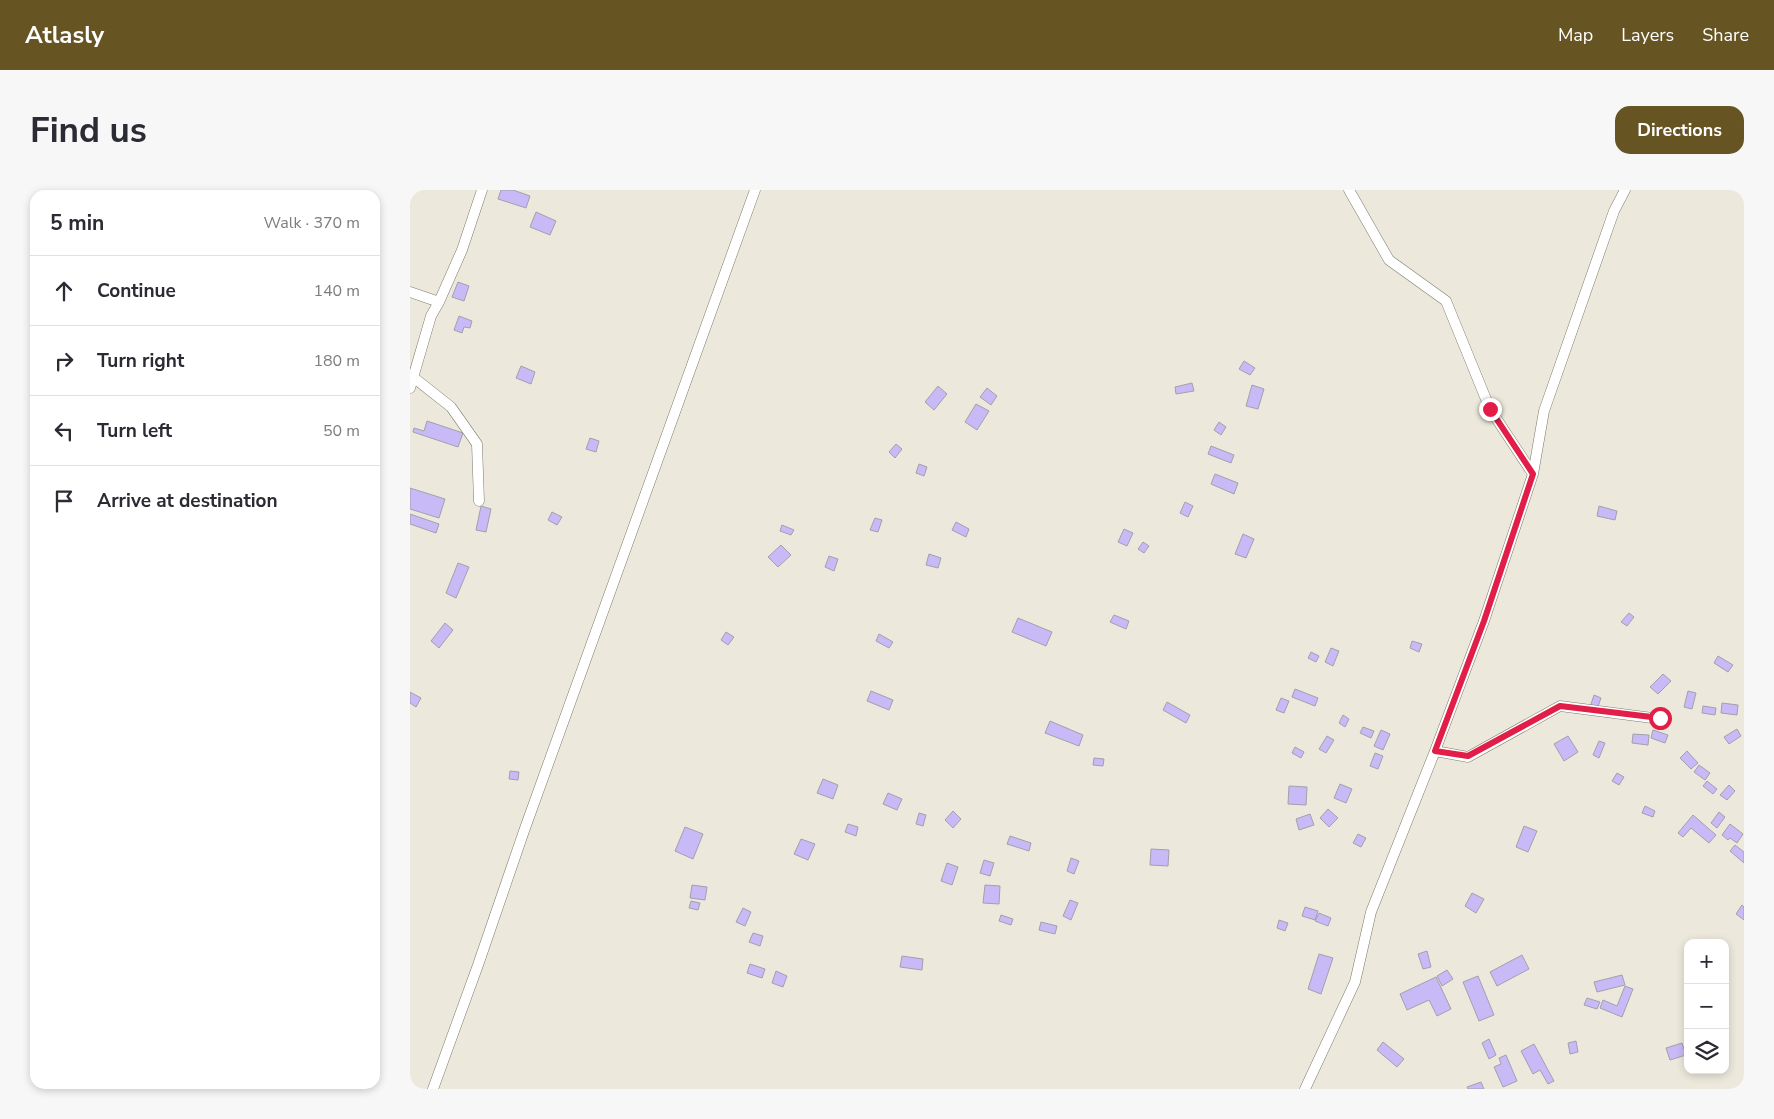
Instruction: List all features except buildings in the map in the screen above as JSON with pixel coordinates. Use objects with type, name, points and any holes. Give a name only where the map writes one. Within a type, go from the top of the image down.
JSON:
[{"type":"street","points":[[410,388],[431,316],[462,250],[482,190]]},
{"type":"street","points":[[433,1089],[537,794],[756,190]]},
{"type":"street","points":[[1349,190],[1390,260],[1446,302],[1490,409],[1533,474]]},
{"type":"street","points":[[1305,1089],[1355,982],[1371,912],[1484,621],[1533,474],[1544,410],[1614,212],[1624,190]]},
{"type":"street","points":[[410,292],[439,302]]},
{"type":"street","points":[[413,377],[451,406],[477,444],[479,501]]},
{"type":"street","points":[[1435,751],[1468,756],[1560,706],[1660,718]]},
{"type":"route","points":[[1490,409],[1533,474],[1484,621],[1435,751],[1468,756],[1560,706],[1660,718]]}]
